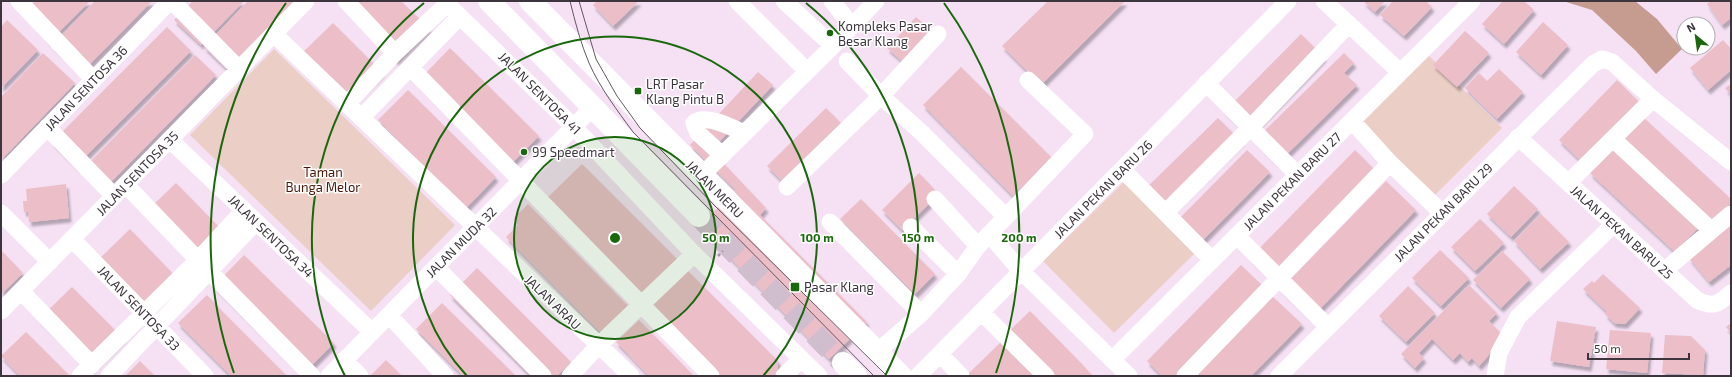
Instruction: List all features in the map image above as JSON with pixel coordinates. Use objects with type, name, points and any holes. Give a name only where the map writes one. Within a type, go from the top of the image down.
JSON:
[{"type":"highway","points":[[489,1],[699,216]]},
{"type":"highway","name":"JALAN MERU","points":[[530,1],[701,176],[901,376]]},
{"type":"street","points":[[19,1],[94,80]]},
{"type":"street","points":[[171,1],[239,69]]},
{"type":"street","name":"JALAN SENTOSA 36","points":[[1,175],[171,1]]},
{"type":"street","name":"JALAN SENTOSA 35","points":[[1,311],[306,1]]},
{"type":"street","points":[[346,1],[395,53]]},
{"type":"street","points":[[737,1],[807,71]]},
{"type":"street","points":[[784,1],[833,46]]},
{"type":"street","points":[[832,1],[852,26]]},
{"type":"street","points":[[701,176],[833,46],[876,1]]},
{"type":"street","name":"JALAN PEKAN BARU 26","points":[[918,376],[1288,1]]},
{"type":"street","points":[[1324,1],[1400,72]]},
{"type":"street","name":"JALAN PEKAN BARU 27","points":[[1112,360],[1472,1]]},
{"type":"street","points":[[347,104],[445,3]]},
{"type":"street","name":"JALAN SENTOSA 41","points":[[445,3],[574,127],[694,254],[819,376]]},
{"type":"street","points":[[361,118],[460,16]]},
{"type":"street","points":[[1166,212],[1251,127],[1349,24]]},
{"type":"street","points":[[274,34],[475,227]]},
{"type":"street","points":[[788,187],[881,96],[938,34]]},
{"type":"street","name":"JALAN PEKAN BARU 29","points":[[1279,376],[1593,64],[1602,59],[1612,62],[1653,99]]},
{"type":"street","points":[[847,61],[1006,217]]},
{"type":"street","points":[[410,67],[710,376]]},
{"type":"street","points":[[877,352],[921,314],[958,274],[984,240],[1085,134],[1028,80]]},
{"type":"street","points":[[1206,83],[1298,175]]},
{"type":"street","points":[[1568,183],[1653,99],[1731,162]]},
{"type":"street","name":"JALAN MUDA 32","points":[[329,376],[592,108]]},
{"type":"street","points":[[722,155],[698,133],[694,123],[697,120],[722,123],[744,133]]},
{"type":"street","points":[[1352,121],[1390,163],[1442,213]]},
{"type":"street","points":[[47,127],[198,260]]},
{"type":"street","name":"JALAN PEKAN BARU 25","points":[[1518,137],[1697,300],[1706,304],[1715,304],[1731,293]]},
{"type":"street","points":[[1613,139],[1711,230]]},
{"type":"street","name":"JALAN SENTOSA 34","points":[[170,140],[372,332]]},
{"type":"street","points":[[1185,376],[1390,163]]},
{"type":"street","points":[[1122,169],[1212,260]]},
{"type":"street","points":[[935,199],[1021,271],[1129,376]]},
{"type":"street","points":[[109,376],[198,260],[244,210]]},
{"type":"street","points":[[1,213],[50,262]]},
{"type":"street","points":[[1665,270],[1731,214]]},
{"type":"street","points":[[21,291],[86,370],[210,272],[256,222]]},
{"type":"street","points":[[830,222],[921,314]]},
{"type":"street","points":[[1495,376],[1499,353],[1518,317],[1614,224]]},
{"type":"street","name":"JALAN ARAU","points":[[475,227],[631,376]]},
{"type":"street","points":[[911,227],[958,274]]},
{"type":"street","points":[[1237,236],[1328,327]]},
{"type":"street","name":"JALAN SENTOSA 33","points":[[72,239],[205,376]]},
{"type":"street","points":[[578,373],[599,345],[694,254]]},
{"type":"street","points":[[436,267],[542,376]]},
{"type":"street","points":[[210,272],[312,376]]},
{"type":"street","points":[[982,312],[1046,376]]},
{"type":"street","points":[[389,315],[445,376]]},
{"type":"street","points":[[940,354],[961,376]]},
{"type":"street","points":[[784,376],[801,359]]},
{"type":"street","points":[[344,360],[360,376]]},
{"type":"green space","name":"Taman Bunga Melor","points":[[274,49],[455,225],[371,311],[190,135]]},
{"type":"green space","points":[[1424,51],[1502,128],[1433,197],[1355,120]]},
{"type":"green space","points":[[1124,182],[1195,253],[1114,333],[1043,261]]},
{"type":"shaded area","points":[[1563,1],[1635,1],[1657,19],[1676,42],[1676,55],[1656,74],[1636,51],[1592,10]]},
{"type":"building","points":[[35,1],[90,1],[49,42],[26,11]]},
{"type":"building","points":[[95,1],[152,1],[81,73],[52,45]]},
{"type":"building","points":[[193,1],[244,1],[201,45],[174,20]]},
{"type":"building","points":[[248,1],[296,1],[229,71],[204,47]]},
{"type":"building","points":[[352,1],[401,1],[429,28],[396,61]]},
{"type":"building","points":[[597,1],[639,1],[613,26],[593,5]]},
{"type":"building","points":[[1048,1],[1125,1],[1041,85],[1002,46]]},
{"type":"building","points":[[1363,1],[1385,1],[1375,12]]},
{"type":"building","points":[[1393,1],[1426,1],[1432,7],[1404,36],[1380,15]]},
{"type":"building","points":[[1503,1],[1524,1],[1534,10],[1504,44],[1482,24]]},
{"type":"building","points":[[1711,1],[1731,1],[1731,18],[1722,25],[1707,4]]},
{"type":"building","points":[[916,17],[932,31],[903,62],[887,48]]},
{"type":"building","points":[[7,20],[38,50],[1,88],[1,27]]},
{"type":"building","points":[[1543,22],[1568,45],[1541,75],[1516,52]]},
{"type":"building","points":[[333,23],[382,72],[346,107],[298,57]]},
{"type":"building","points":[[167,27],[191,51],[76,166],[52,142]]},
{"type":"building","points":[[1465,31],[1489,53],[1457,87],[1433,65]]},
{"type":"building","points":[[1301,34],[1324,57],[1249,134],[1225,111]]},
{"type":"building","points":[[1723,40],[1731,49],[1731,70],[1708,90],[1690,68],[1704,56],[1716,56],[1716,46]]},
{"type":"building","points":[[450,48],[539,136],[505,170],[417,82]]},
{"type":"building","points":[[43,53],[75,83],[1,160],[1,97]]},
{"type":"building","points":[[1344,53],[1354,63],[1344,73],[1357,85],[1278,163],[1255,140]]},
{"type":"building","points":[[195,55],[216,75],[110,183],[90,162]]},
{"type":"building","points":[[961,67],[1052,158],[1013,196],[923,105]]},
{"type":"building","points":[[1499,69],[1523,92],[1497,119],[1465,88],[1479,73],[1487,81]]},
{"type":"building","name":"Pasar Klang","points":[[758,72],[773,85],[711,150],[766,208],[760,215],[867,322],[829,359],[699,226],[736,190],[690,145]]},
{"type":"building","points":[[1617,80],[1641,104],[1583,163],[1559,140]]},
{"type":"building","points":[[1731,84],[1731,95],[1725,88]]},
{"type":"building","points":[[408,90],[496,177],[466,208],[378,120]]},
{"type":"building","points":[[826,108],[847,129],[788,187],[767,166]]},
{"type":"building","points":[[1642,116],[1731,199],[1731,203],[1710,225],[1619,140]]},
{"type":"building","points":[[1218,118],[1241,141],[1163,217],[1140,194]]},
{"type":"building","points":[[1614,147],[1699,227],[1675,252],[1590,173]]},
{"type":"building","points":[[1247,150],[1270,172],[1195,248],[1172,226]]},
{"type":"building","points":[[1355,150],[1378,173],[1274,280],[1250,258]]},
{"type":"building","points":[[582,164],[679,261],[641,299],[544,201]]},
{"type":"building","points":[[919,173],[939,194],[902,230],[882,210]]},
{"type":"building","points":[[1386,181],[1416,210],[1311,318],[1281,289]]},
{"type":"building","points":[[176,183],[226,234],[202,258],[151,207]]},
{"type":"building","points":[[66,184],[69,218],[29,222],[28,212],[24,212],[23,201],[27,201],[26,189]]},
{"type":"building","points":[[1514,186],[1538,209],[1511,237],[1487,214]]},
{"type":"building","points":[[861,199],[935,274],[915,294],[840,219]]},
{"type":"building","points":[[528,204],[630,308],[603,335],[506,237],[519,224],[514,218]]},
{"type":"building","points":[[1541,214],[1569,242],[1540,269],[1514,241]]},
{"type":"building","points":[[1480,219],[1504,243],[1475,271],[1451,247]]},
{"type":"building","points":[[1731,225],[1731,265],[1709,282],[1689,258]]},
{"type":"building","points":[[130,229],[180,281],[149,311],[99,259]]},
{"type":"building","points":[[1,250],[23,273],[1,294]]},
{"type":"building","points":[[1440,250],[1469,278],[1441,306],[1412,278]]},
{"type":"building","points":[[1502,251],[1530,279],[1501,308],[1473,280]]},
{"type":"building","points":[[244,255],[334,343],[303,374],[214,286]]},
{"type":"building","points":[[1241,265],[1266,289],[1181,376],[1162,376],[1147,361]]},
{"type":"building","points":[[477,268],[571,362],[557,376],[531,376],[450,295]]},
{"type":"building","points":[[687,270],[778,361],[778,376],[716,376],[649,308]]},
{"type":"building","points":[[1603,274],[1640,308],[1625,324],[1614,323],[1605,314],[1607,312],[1583,289],[1592,281],[1594,283]]},
{"type":"building","points":[[1469,285],[1497,313],[1489,321],[1501,333],[1488,356],[1479,366],[1472,358],[1468,362],[1460,353],[1453,360],[1432,339],[1419,353],[1424,358],[1415,368],[1401,354]]},
{"type":"building","points":[[1408,286],[1435,313],[1406,342],[1379,316]]},
{"type":"building","points":[[72,287],[123,338],[90,370],[39,319]]},
{"type":"building","points":[[207,295],[287,376],[231,376],[178,323]]},
{"type":"building","points":[[1272,296],[1302,324],[1251,376],[1194,376]]},
{"type":"building","points":[[442,303],[516,376],[463,376],[416,329]]},
{"type":"building","points":[[1030,311],[1093,376],[1047,376],[1006,334]]},
{"type":"building","points":[[639,320],[694,376],[649,376],[616,342]]},
{"type":"building","points":[[1557,321],[1596,327],[1589,367],[1550,361]]},
{"type":"building","points":[[1731,323],[1731,333],[1726,327]]},
{"type":"building","points":[[1610,330],[1651,333],[1647,373],[1606,369]]},
{"type":"building","points":[[26,332],[70,376],[20,376],[1,356]]},
{"type":"building","points":[[1665,335],[1691,336],[1705,350],[1703,375],[1662,373]]},
{"type":"building","points":[[1002,341],[1036,376],[966,376]]},
{"type":"building","points":[[386,360],[402,376],[370,376]]},
{"type":"building","points":[[140,361],[155,376],[125,376]]},
{"type":"tunnel","points":[[699,216],[843,363]]},
{"type":"tram line","points":[[570,1],[581,41],[593,72],[609,99],[633,132],[874,376]]},
{"type":"tram line","points":[[579,1],[596,59],[617,96],[640,128],[715,206],[887,376]]},
{"type":"place","name":"Kompleks Pasar Besar Klang","points":[[830,33]]},
{"type":"place","name":"LRT Pasar Klang Pintu B","points":[[638,91]]},
{"type":"place","name":"99 Speedmart","points":[[524,152]]},
{"type":"place","name":"Pasar Klang","points":[[795,287]]}]
